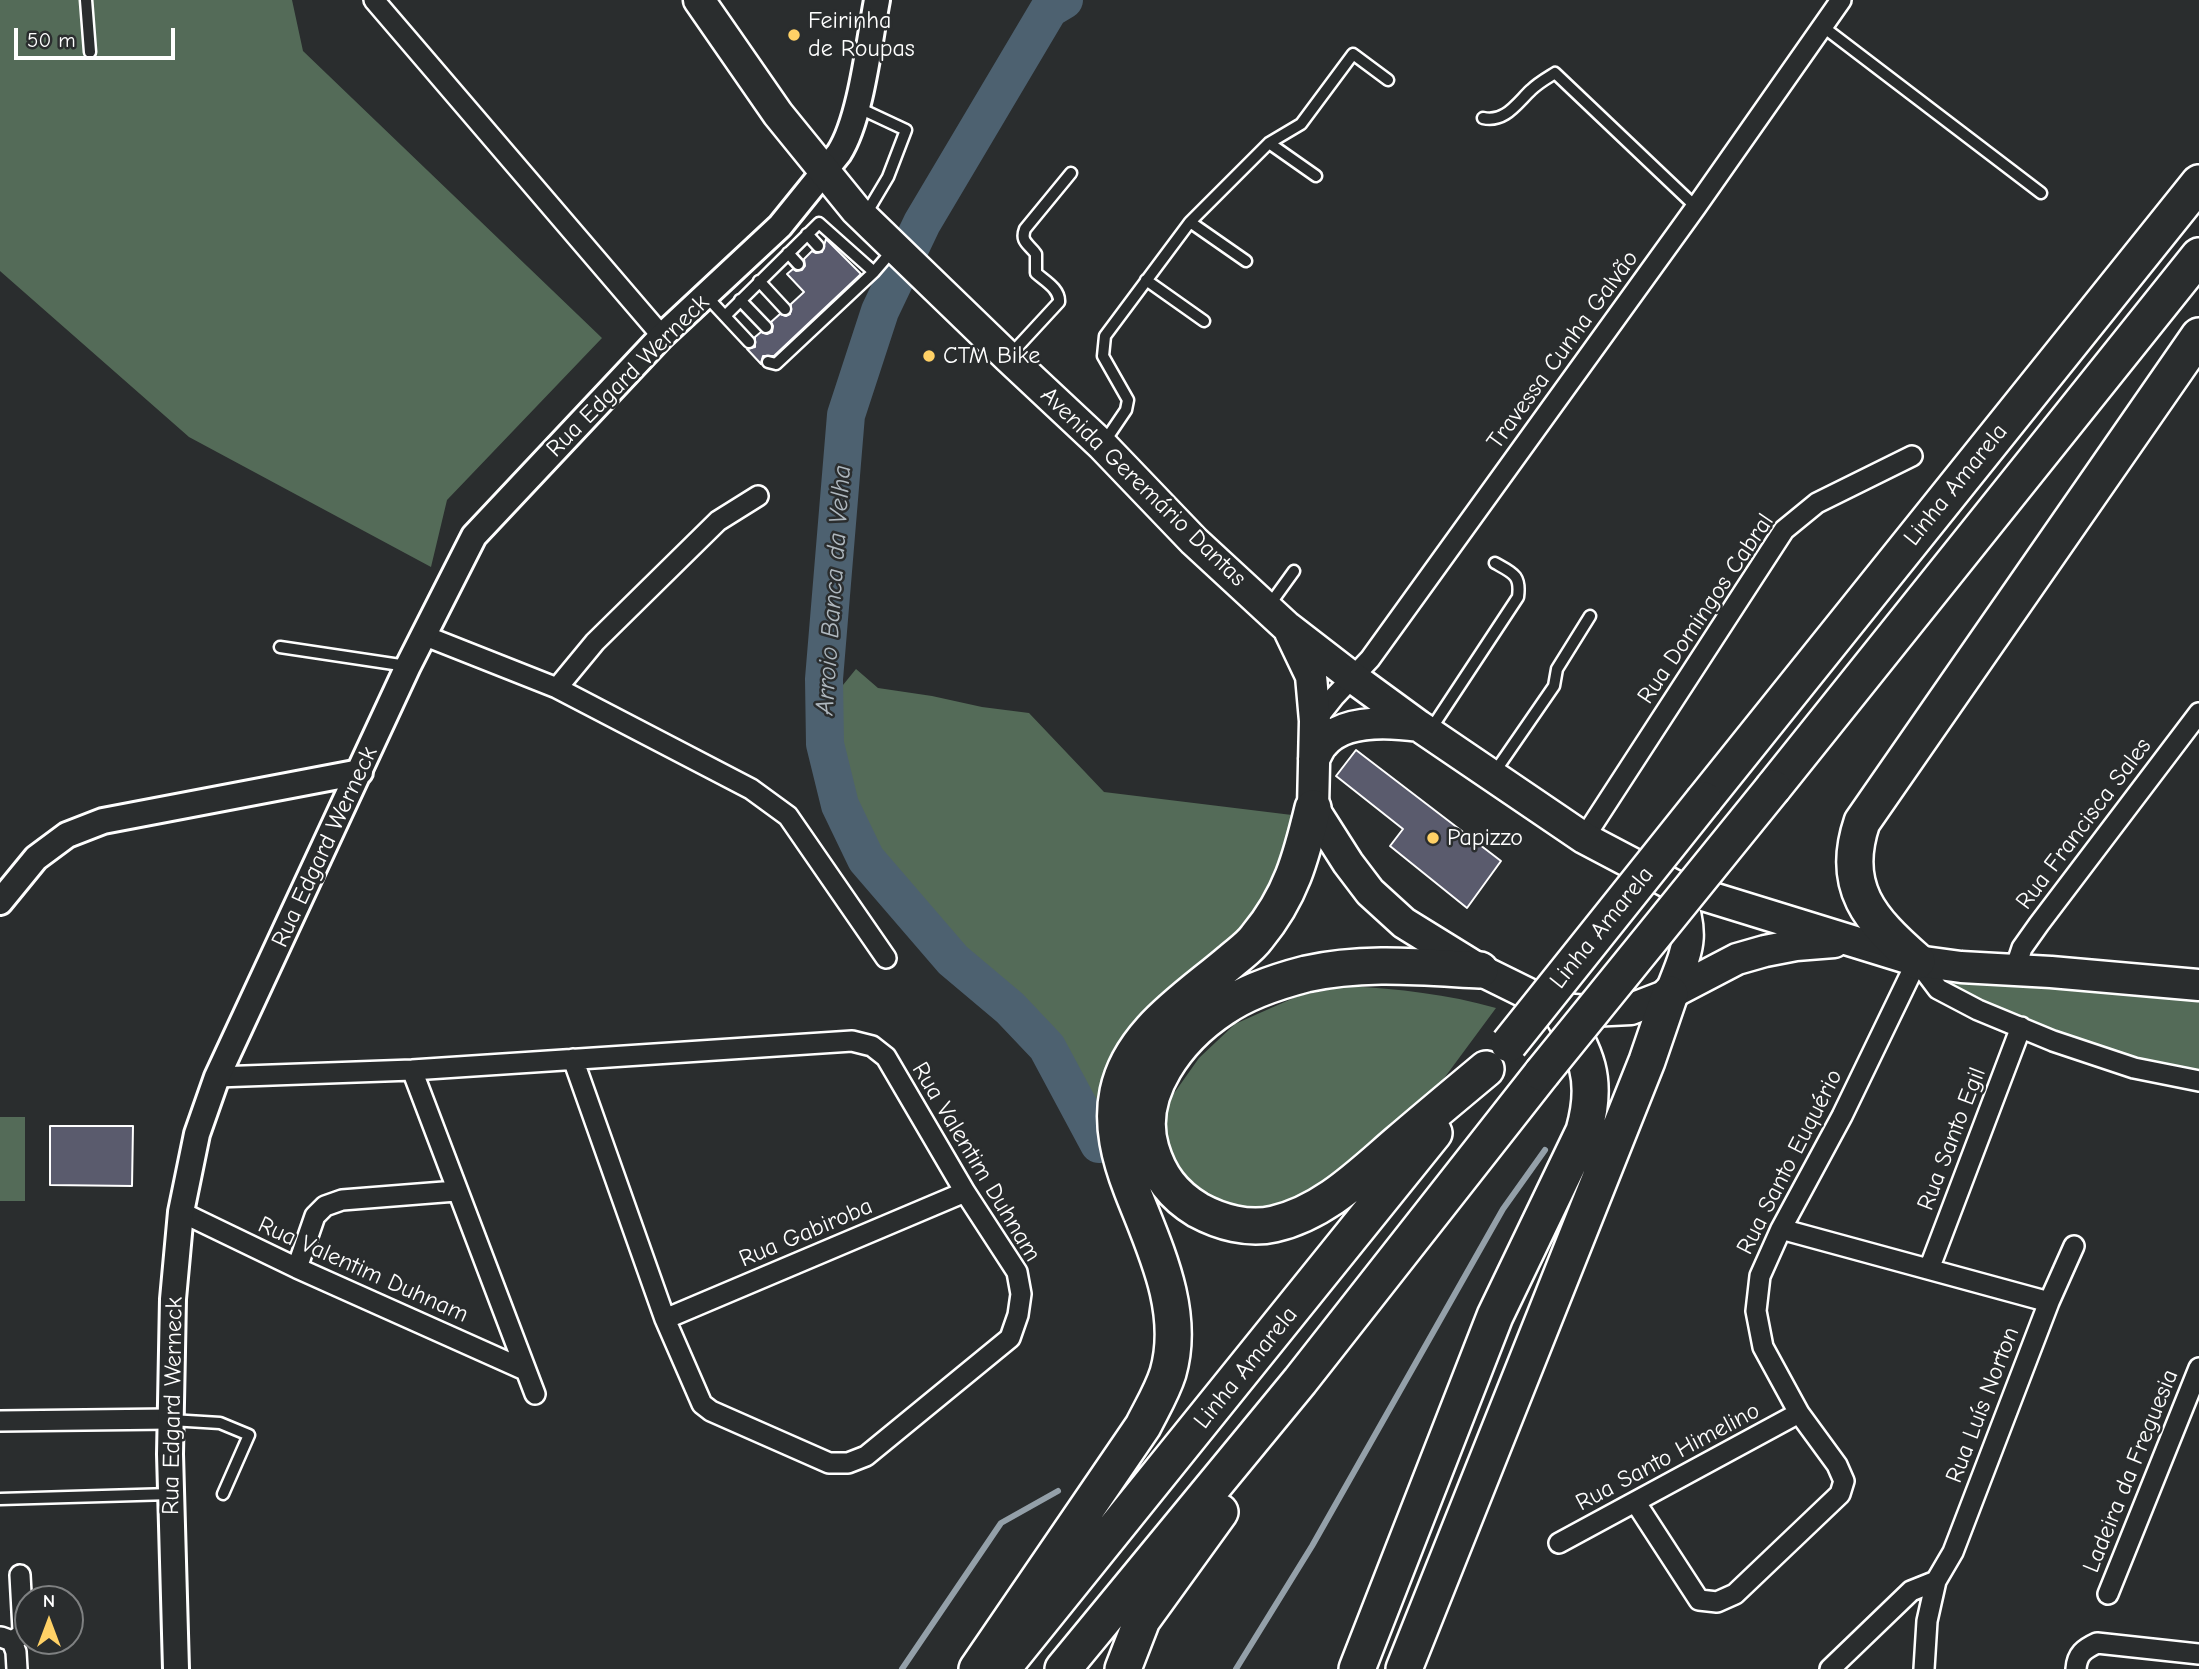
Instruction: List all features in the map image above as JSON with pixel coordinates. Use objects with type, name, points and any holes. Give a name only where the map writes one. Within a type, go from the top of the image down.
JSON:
[{"type":"highway","name":"Linha Amarela","points":[[1002,1669],[2199,183]]},
{"type":"highway","name":"Linha Amarela","points":[[1063,1669],[1300,1381],[1542,1073],[2199,256]]},
{"type":"highway","points":[[1917,961],[1877,923],[1859,889],[1854,867],[1855,844],[1862,822],[2199,336]]},
{"type":"highway","points":[[977,1669],[1143,1426],[1163,1386],[1171,1361],[1171,1305],[1164,1273],[1123,1167],[1117,1136],[1118,1091],[1129,1063],[1146,1037],[1178,1004],[1256,940],[1278,909],[1295,877],[1313,808]]},
{"type":"highway","points":[[1480,970],[1380,965],[1348,967],[1305,975],[1263,989],[1225,1006],[1181,1046],[1156,1082],[1148,1109],[1147,1136],[1166,1185],[1190,1205],[1214,1219],[1244,1226],[1273,1225],[1302,1214],[1338,1195],[1497,1057]]},
{"type":"highway","points":[[1404,1669],[1647,1061],[1670,994]]},
{"type":"highway","points":[[1357,1669],[1495,1316],[1584,1131],[1591,1105],[1590,1076],[1574,1034],[1559,1009]]},
{"type":"highway","points":[[1123,1669],[1143,1620],[1247,1475],[1300,1381]]},
{"type":"main road","name":"Avenida Geremário Dantas","points":[[699,0],[759,89],[864,218],[1102,445],[1194,541],[1277,617],[1352,677],[1584,838],[1677,887],[1917,961],[1961,967],[2199,985]]},
{"type":"main road","name":"Avenida Geremário Dantas","points":[[1277,617],[1311,676],[1315,721],[1313,808],[1370,892],[1404,923],[1480,970],[1559,1009],[1631,1009],[1670,994],[1737,959],[1796,945],[1855,941]]},
{"type":"main road","points":[[1314,759],[1323,743],[1337,733],[1349,729],[1390,722],[1424,729]]},
{"type":"main road","points":[[1670,994],[1689,944],[1688,923],[1677,887]]},
{"type":"street","points":[[374,0],[662,336]]},
{"type":"street","name":"Rua Edgard Werneck","points":[[176,1669],[170,1419],[173,1299],[181,1212],[197,1134],[217,1077],[408,666],[474,536],[662,336],[780,226],[825,171],[845,143],[856,106],[877,0]]},
{"type":"street","name":"Travessa Cunha Galvão","points":[[1315,721],[1378,648],[1696,207],[1840,0]]},
{"type":"street","name":"Rua Domingos Cabral","points":[[1584,838],[1784,530],[1817,503],[1912,456]]},
{"type":"street","points":[[557,688],[595,642],[718,521],[758,496]]},
{"type":"street","points":[[423,635],[557,688],[751,789],[788,816],[886,958]]},
{"type":"street","name":"Rua Francisca Sales","points":[[2015,969],[2022,948],[2039,924],[2199,713]]},
{"type":"street","points":[[0,902],[36,858],[67,835],[103,821],[360,772]]},
{"type":"street","points":[[1917,961],[1938,989],[1978,1010],[2134,1068],[2199,1081]]},
{"type":"street","name":"Rua Santo Euquério","points":[[1636,1503],[1699,1600],[1717,1602],[1735,1594],[1840,1494],[1844,1481],[1837,1465],[1799,1413],[1763,1347],[1756,1311],[1759,1276],[1781,1229],[1842,1116],[1917,961]]},
{"type":"street","name":"Rua Santo Egil","points":[[1929,1269],[2021,1027]]},
{"type":"street","name":"Rua Valentim Duhnam","points":[[217,1077],[412,1070],[573,1059],[852,1041],[872,1046],[886,1057],[965,1192],[1017,1272],[1021,1294],[1018,1315],[1010,1338],[866,1456],[848,1463],[829,1463],[710,1410],[702,1404],[665,1319],[573,1059]]},
{"type":"street","name":"Rua Valentim Duhnam","points":[[412,1070],[535,1394]]},
{"type":"street","points":[[297,1268],[315,1216],[326,1206],[342,1200],[456,1191]]},
{"type":"street","name":"Rua Gabiroba","points":[[665,1319],[965,1192]]},
{"type":"street","name":"Rua Valentim Duhnam","points":[[181,1212],[297,1268],[525,1370]]},
{"type":"street","points":[[1781,1229],[2049,1302]]},
{"type":"street","name":"Rua Luís Norton","points":[[1924,1669],[1927,1621],[1936,1581],[1953,1552],[2049,1302],[2074,1246]]},
{"type":"street","name":"Ladeira da Freguesia","points":[[2108,1594],[2199,1367]]},
{"type":"street","name":"Rua Santo Himelino","points":[[1559,1543],[1799,1413]]},
{"type":"street","points":[[0,1421],[170,1419]]},
{"type":"street","points":[[17,1669],[16,1652],[6,1639],[22,1635],[20,1575]]},
{"type":"street","points":[[1830,1669],[1911,1591],[1936,1581]]},
{"type":"street","points":[[2076,1669],[2076,1661],[2083,1650],[2097,1643],[2191,1659]]},
{"type":"lane","points":[[86,0],[90,52]]},
{"type":"lane","points":[[1821,26],[2041,193]]},
{"type":"lane","points":[[1102,445],[1126,410],[1128,400],[1103,356],[1105,336],[1190,222],[1269,143],[1301,124],[1353,54],[1388,80]]},
{"type":"lane","points":[[1483,117],[1498,118],[1511,110],[1533,87],[1555,73],[1696,207]]},
{"type":"lane","points":[[856,106],[906,130],[888,177],[864,218]]},
{"type":"lane","points":[[1269,143],[1316,176]]},
{"type":"lane","points":[[1008,357],[1059,302],[1060,295],[1036,273],[1036,254],[1024,242],[1023,235],[1025,229],[1072,173]]},
{"type":"lane","points":[[1190,222],[1246,261]]},
{"type":"lane","points":[[725,316],[817,224],[821,223],[874,272]]},
{"type":"lane","points":[[807,234],[818,246]]},
{"type":"lane","points":[[768,362],[776,364],[786,350],[874,272],[896,248]]},
{"type":"lane","points":[[788,253],[798,264]]},
{"type":"lane","points":[[759,281],[785,310]]},
{"type":"lane","points":[[1146,281],[1204,321]]},
{"type":"lane","points":[[707,296],[749,342]]},
{"type":"lane","points":[[740,300],[766,327]]},
{"type":"lane","points":[[1424,729],[1518,597],[1520,584],[1515,575],[1495,563]]},
{"type":"lane","points":[[1277,617],[1294,571]]},
{"type":"lane","points":[[1492,776],[1554,686],[1558,669],[1590,617]]},
{"type":"lane","points":[[280,646],[408,666]]},
{"type":"lane","points":[[170,1419],[220,1423],[249,1434],[223,1494]]},
{"type":"lane","points":[[0,1499],[171,1494]]},
{"type":"green space","points":[[0,0],[292,0],[303,51],[602,338],[447,500],[431,567],[189,437],[0,271]]},
{"type":"green space","points":[[856,669],[878,688],[1029,713],[1104,792],[1292,815],[1274,887],[1230,946],[1161,996],[1127,1032],[1104,1079],[1097,1119],[856,842],[821,712]]},
{"type":"green space","points":[[1934,969],[2199,993],[2199,1076],[2135,1060],[1976,1001],[1952,988]]},
{"type":"green space","points":[[1348,986],[1423,993],[1496,1008],[1416,1111],[1331,1185],[1292,1205],[1257,1213],[1217,1205],[1196,1188],[1176,1162],[1164,1132],[1170,1099],[1199,1058],[1235,1024],[1298,996]]},
{"type":"green space","points":[[0,1117],[25,1117],[25,1201],[0,1201]]},
{"type":"building","points":[[826,239],[861,274],[774,356],[763,356],[761,364],[747,349],[755,347],[755,337],[761,332],[772,332],[771,322],[780,314],[790,314],[791,304],[804,292],[787,274],[793,269],[802,270],[805,266],[804,259],[812,251],[822,252]]},
{"type":"building","name":"Papizzo","points":[[1356,750],[1501,861],[1467,908],[1390,846],[1403,829],[1336,776]]},
{"type":"building","points":[[50,1126],[133,1126],[132,1186],[50,1185]]},
{"type":"waterway","name":"Arroio Banca da Velha","points":[[1064,0],[1049,9],[922,223],[880,311],[846,415],[824,679],[825,744],[840,805],[866,859],[953,960],[1010,1008],[1047,1047],[1099,1144]]},
{"type":"waterway","points":[[1236,1669],[1312,1546],[1503,1209],[1545,1150]]},
{"type":"waterway","name":"Arroio Banca da Velha","points":[[902,1669],[1001,1523],[1058,1491]]},
{"type":"place","name":"Feirinha de Roupas","points":[[794,35]]},
{"type":"place","name":"CTM Bike","points":[[929,356]]},
{"type":"place","name":"Papizzo","points":[[1433,838]]}]
